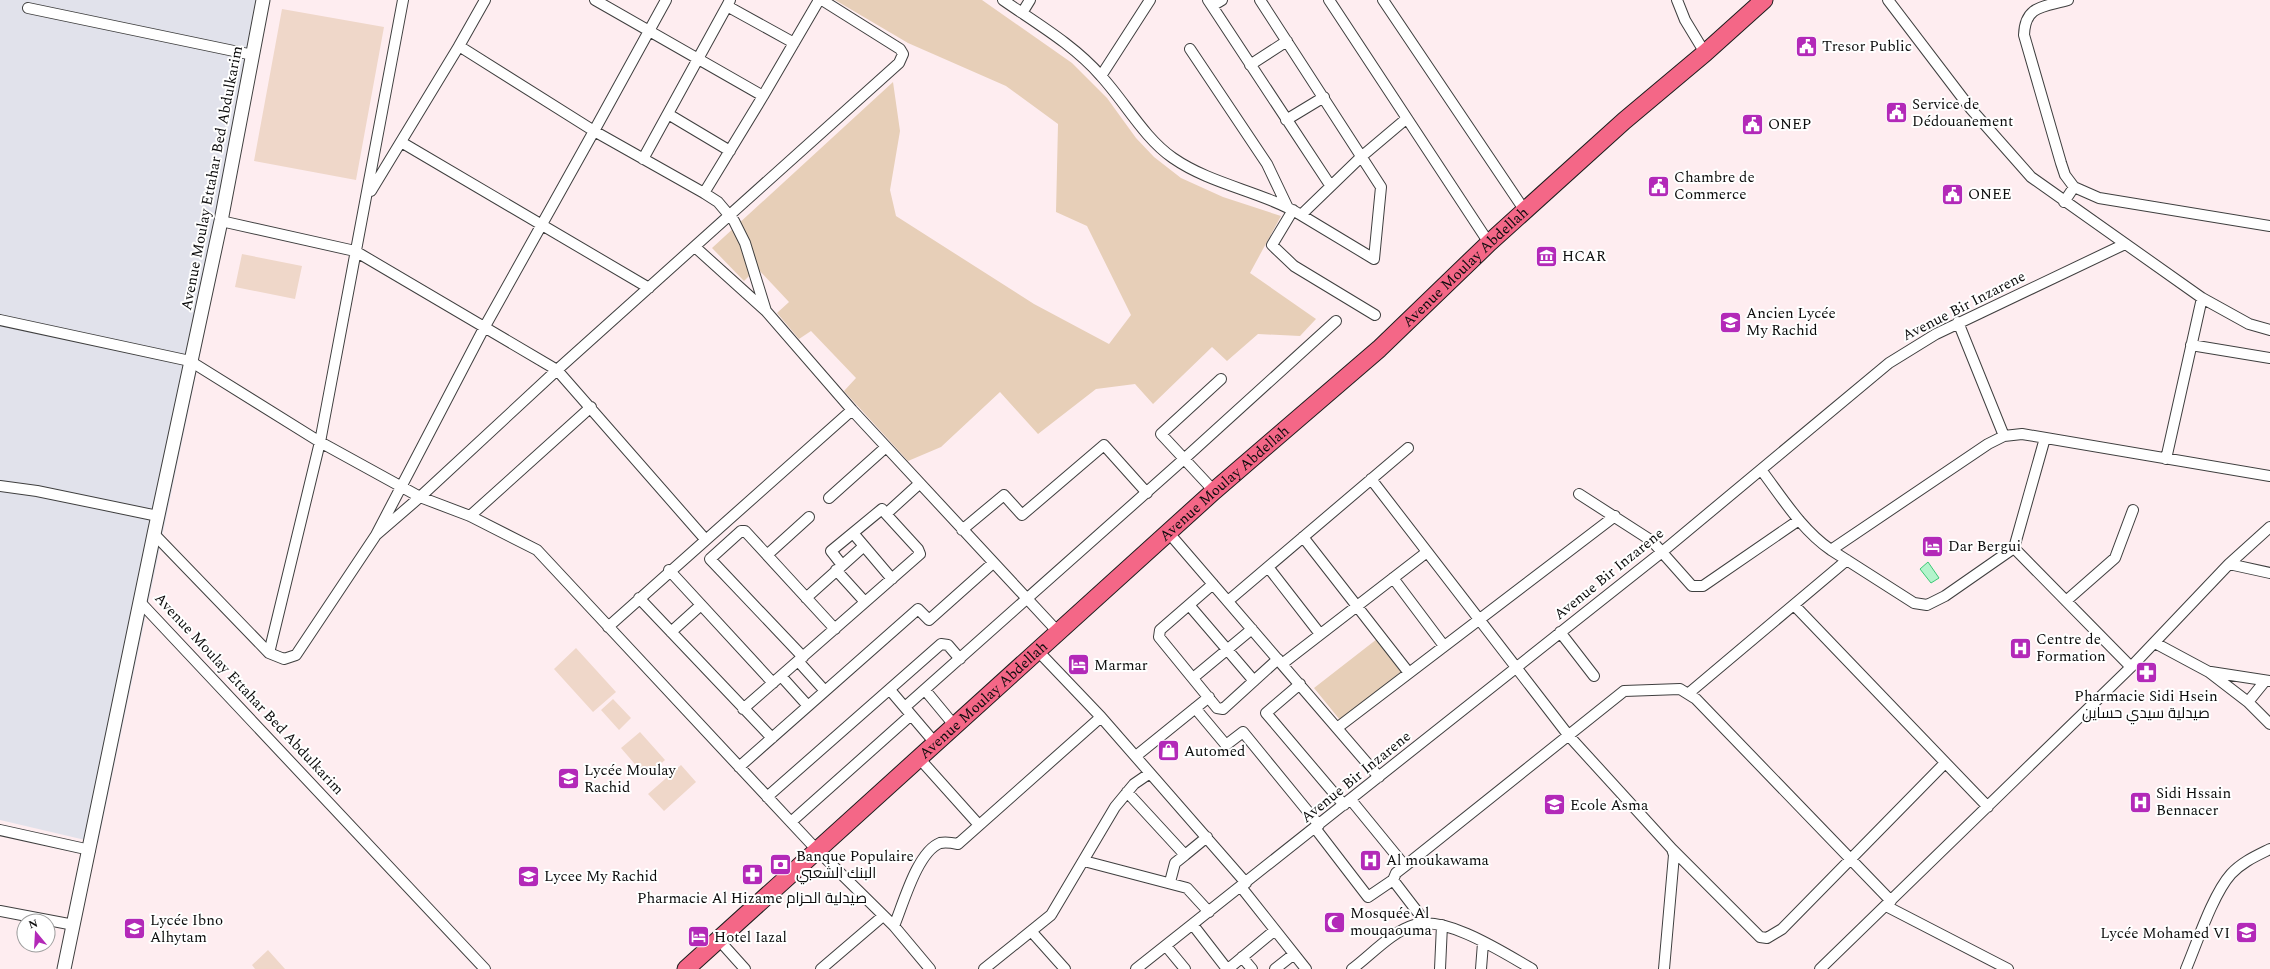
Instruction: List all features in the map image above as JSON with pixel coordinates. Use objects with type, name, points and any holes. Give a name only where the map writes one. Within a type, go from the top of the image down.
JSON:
[{"type":"main road","name":"Avenue Moulay Abdellah","points":[[686,969],[918,757],[1168,532],[1379,349],[1489,243],[1624,121],[1705,54],[1764,0]]},
{"type":"street","name":"Avenue Moulay Ettahar Bed Abdulkarim","points":[[263,0],[221,221],[190,361],[141,603],[485,969]]},
{"type":"street","points":[[269,654],[320,442],[355,251],[368,197],[403,0]]},
{"type":"street","points":[[368,197],[485,0]]},
{"type":"street","points":[[595,0],[763,96]]},
{"type":"street","points":[[154,534],[269,654],[284,659],[296,655],[376,535],[484,328],[666,0]]},
{"type":"street","points":[[704,193],[819,0]]},
{"type":"street","points":[[376,535],[420,497],[730,214],[899,63],[903,54],[900,49],[822,0]]},
{"type":"street","points":[[1002,0],[1071,48],[1101,76],[1150,136],[1172,158],[1199,174],[1294,210],[1374,259],[1381,187],[1260,0]]},
{"type":"street","points":[[1022,13],[1030,0]]},
{"type":"street","points":[[1101,76],[1150,0]]},
{"type":"street","points":[[1222,0],[1210,3],[1330,186]]},
{"type":"street","points":[[1329,0],[1489,243]]},
{"type":"street","points":[[1383,0],[1525,212]]},
{"type":"street","points":[[1677,0],[1685,20],[1705,54]]},
{"type":"street","points":[[1888,0],[1999,143],[2031,177],[2064,202],[2202,298],[2249,324],[2270,330]]},
{"type":"street","points":[[2068,0],[2034,10],[2027,17],[2024,35],[2061,163],[2065,175],[2074,187],[2099,198],[2270,226]]},
{"type":"street","points":[[643,159],[728,3],[794,43]]},
{"type":"street","points":[[28,8],[253,55]]},
{"type":"street","points":[[1250,65],[1287,41]]},
{"type":"street","points":[[459,46],[594,131],[718,202],[730,214],[745,243],[766,311]]},
{"type":"street","points":[[1190,49],[1267,164],[1294,210]]},
{"type":"street","points":[[1286,120],[1324,97]]},
{"type":"street","points":[[668,114],[730,151]]},
{"type":"street","points":[[1375,315],[1294,266],[1272,245],[1294,210],[1330,186],[1361,157],[1406,119]]},
{"type":"street","points":[[401,142],[541,226],[649,288]]},
{"type":"street","points":[[2064,202],[2074,187]]},
{"type":"street","points":[[221,221],[355,251],[558,370],[592,407],[702,542],[710,559],[800,659],[825,691]]},
{"type":"street","name":"Avenue Bir Inzarene","points":[[1136,969],[1244,885],[1662,552],[1762,471],[1889,363],[1914,346],[1958,322],[2125,244]]},
{"type":"street","points":[[695,247],[766,311],[919,484],[1058,632]]},
{"type":"street","points":[[2166,459],[2202,298]]},
{"type":"street","points":[[0,320],[190,361],[320,442],[401,487],[420,497],[470,516],[537,550],[816,850],[894,926],[930,969]]},
{"type":"street","points":[[791,822],[908,711],[925,690],[1336,321]]},
{"type":"street","points":[[1958,322],[2004,436]]},
{"type":"street","points":[[2191,345],[2270,358]]},
{"type":"street","points":[[1214,491],[1161,434],[1221,379]]},
{"type":"street","points":[[470,516],[592,407]]},
{"type":"street","points":[[608,627],[669,570],[852,410]]},
{"type":"street","points":[[1832,550],[1988,444],[2004,436],[2022,434],[2270,476]]},
{"type":"street","points":[[1762,471],[1799,520],[1820,542],[1914,603],[1926,605],[1945,596],[2014,548],[2045,438]]},
{"type":"street","points":[[962,530],[1004,495],[1022,515],[1104,445],[1147,492]]},
{"type":"street","points":[[829,498],[886,447]]},
{"type":"street","points":[[1228,601],[1408,448]]},
{"type":"street","points":[[1371,479],[1569,736],[1672,849],[1760,937],[1767,938],[1782,929],[1945,763]]},
{"type":"street","points":[[886,514],[919,484]]},
{"type":"street","points":[[0,486],[37,491],[158,516]]},
{"type":"street","points":[[1579,494],[1652,541],[1692,586],[1698,588],[1799,520]]},
{"type":"street","points":[[743,709],[921,553],[882,509],[831,551],[839,568],[865,602]]},
{"type":"street","points":[[2066,601],[2115,558],[2133,510]]},
{"type":"street","points":[[1337,728],[1615,516]]},
{"type":"street","points":[[767,555],[809,517]]},
{"type":"street","points":[[1820,969],[2131,667],[2229,564],[2270,527]]},
{"type":"street","points":[[710,559],[743,530],[835,629]]},
{"type":"street","points":[[1168,532],[1379,777]]},
{"type":"street","points":[[853,533],[892,579]]},
{"type":"street","points":[[1303,537],[1358,605],[1409,673]]},
{"type":"street","points":[[806,598],[864,546]]},
{"type":"street","points":[[2014,548],[2131,667]]},
{"type":"street","points":[[1213,584],[1160,630],[1159,637],[1217,708],[1222,709],[1254,681],[1320,634],[1427,552]]},
{"type":"street","points":[[1689,693],[1847,560]]},
{"type":"street","points":[[739,767],[918,609],[929,620],[993,563]]},
{"type":"street","points":[[2229,564],[2270,573]]},
{"type":"street","points":[[1268,566],[1320,634]]},
{"type":"street","points":[[669,570],[701,605],[777,680],[808,706]]},
{"type":"street","points":[[1393,578],[1444,646]]},
{"type":"street","points":[[640,598],[743,709],[772,738]]},
{"type":"street","points":[[64,969],[141,603]]},
{"type":"street","points":[[1794,604],[1988,807]]},
{"type":"street","points":[[671,632],[701,605]]},
{"type":"street","points":[[1189,605],[1254,681]]},
{"type":"street","points":[[1193,678],[1252,628]]},
{"type":"street","points":[[1560,632],[1594,676]]},
{"type":"street","points":[[2155,643],[2209,672],[2248,702],[2270,724]]},
{"type":"street","points":[[767,797],[941,644],[948,645],[960,659]]},
{"type":"street","points":[[1037,650],[1101,717],[1207,837],[1244,885],[1275,930],[1306,969]]},
{"type":"street","points":[[2209,672],[2268,681]]},
{"type":"street","points":[[2248,702],[2268,681]]},
{"type":"street","points":[[1300,684],[1266,713],[1405,866]]},
{"type":"street","points":[[1195,708],[1226,745],[1243,732],[1317,827],[1368,898],[1393,880],[1396,873],[1624,691],[1680,689],[1689,693],[1850,859],[1888,904],[2008,969]]},
{"type":"street","points":[[890,690],[935,743]]},
{"type":"street","points":[[925,690],[954,726]]},
{"type":"street","points":[[1136,756],[1208,697]]},
{"type":"street","points":[[894,926],[922,859],[931,848],[941,843],[958,844],[1101,717]]},
{"type":"street","points":[[918,757],[979,825]]},
{"type":"street","points":[[988,968],[1051,915],[1115,807],[1127,792],[1150,772]]},
{"type":"street","points":[[1127,792],[1185,855]]},
{"type":"street","points":[[0,830],[90,850]]},
{"type":"street","points":[[1170,882],[1176,863],[1207,837]]},
{"type":"street","points":[[1664,969],[1674,855],[1672,849]]},
{"type":"street","points":[[2186,969],[2218,894],[2230,875],[2240,865],[2270,849]]},
{"type":"street","points":[[1084,861],[1170,882],[1187,888],[1209,912]]},
{"type":"street","points":[[1393,880],[1426,923]]},
{"type":"street","points":[[0,911],[74,925]]},
{"type":"street","points":[[826,968],[883,916]]},
{"type":"street","points":[[1354,968],[1399,931],[1414,924],[1426,923],[1442,925],[1483,943],[1528,968]]},
{"type":"street","points":[[1193,925],[1228,969],[1275,930]]},
{"type":"street","points":[[1440,969],[1442,925]]},
{"type":"street","points":[[1031,931],[1065,969]]},
{"type":"street","points":[[718,940],[745,969]]},
{"type":"street","points":[[1481,969],[1483,943]]},
{"type":"street","points":[[1166,946],[1185,969]]},
{"type":"street","points":[[1275,969],[1294,954]]},
{"type":"street","points":[[1242,957],[1252,969]]},
{"type":"shaded area","points":[[0,0],[266,0],[199,360],[98,843],[0,820]]},
{"type":"shaded area","points":[[835,0],[982,0],[1072,63],[1107,98],[1136,138],[1154,157],[1181,178],[1223,197],[1281,216],[1250,273],[1316,319],[1300,336],[1258,334],[1227,361],[1212,347],[1153,404],[1135,384],[1096,389],[1038,434],[1000,392],[941,447],[908,461],[844,391],[856,378],[811,331],[799,339],[777,313],[789,302],[757,268],[744,281],[712,248],[893,82],[900,131],[890,190],[896,216],[1034,304],[1109,344],[1131,315],[1087,226],[1056,212],[1058,124],[1006,86],[908,43]]},
{"type":"shaded area","points":[[282,9],[384,27],[356,180],[254,161]]},
{"type":"shaded area","points":[[242,254],[302,266],[295,299],[235,287]]},
{"type":"shaded area","points":[[1928,562],[1939,578],[1931,583],[1920,569]]},
{"type":"shaded area","points":[[1377,639],[1402,671],[1340,720],[1314,688]]},
{"type":"shaded area","points":[[576,648],[616,692],[593,712],[554,669]]},
{"type":"shaded area","points":[[613,699],[631,718],[619,730],[601,710]]},
{"type":"shaded area","points":[[640,732],[665,760],[646,777],[621,748]]},
{"type":"shaded area","points":[[681,765],[696,782],[664,811],[648,794]]},
{"type":"shaded area","points":[[268,950],[285,969],[255,969],[252,965]]},
{"type":"place","name":"Tresor Public","points":[[1807,46]]},
{"type":"place","name":"Service de Dédouanement","points":[[1897,113]]},
{"type":"place","name":"ONEP","points":[[1752,124]]},
{"type":"place","name":"Chambre de Commerce","points":[[1659,186]]},
{"type":"place","name":"ONEE","points":[[1953,194]]},
{"type":"place","name":"HCAR","points":[[1547,256]]},
{"type":"place","name":"Ancien Lycée My Rachid","points":[[1731,322]]},
{"type":"place","name":"Dar Bergui","points":[[1933,546]]},
{"type":"place","name":"Centre de Formation","points":[[2020,648]]},
{"type":"place","name":"Marmar","points":[[1079,665]]},
{"type":"place","name":"Pharmacie Sidi Hsein صيدلية سيدي حساين","points":[[2146,673]]},
{"type":"place","name":"Automed","points":[[1169,751]]},
{"type":"place","name":"Lycée Moulay Rachid","points":[[568,779]]},
{"type":"place","name":"Sidi Hssain Bennacer","points":[[2140,802]]},
{"type":"place","name":"Ecole Asma","points":[[1554,805]]},
{"type":"place","name":"Al moukawama","points":[[1370,860]]},
{"type":"place","name":"Banque Populaire البنك الشعبي","points":[[780,865]]},
{"type":"place","name":"Pharmacie Al Hizame صيدلية الحزام","points":[[752,875]]},
{"type":"place","name":"Lycee My Rachid","points":[[529,876]]},
{"type":"place","name":"Mosquée Al mouqaouma","points":[[1334,922]]},
{"type":"place","name":"Lycée Ibno Alhytam","points":[[135,929]]},
{"type":"place","name":"Lycée Mohamed VI","points":[[2246,933]]},
{"type":"place","name":"Hotel Iazal","points":[[699,937]]}]
